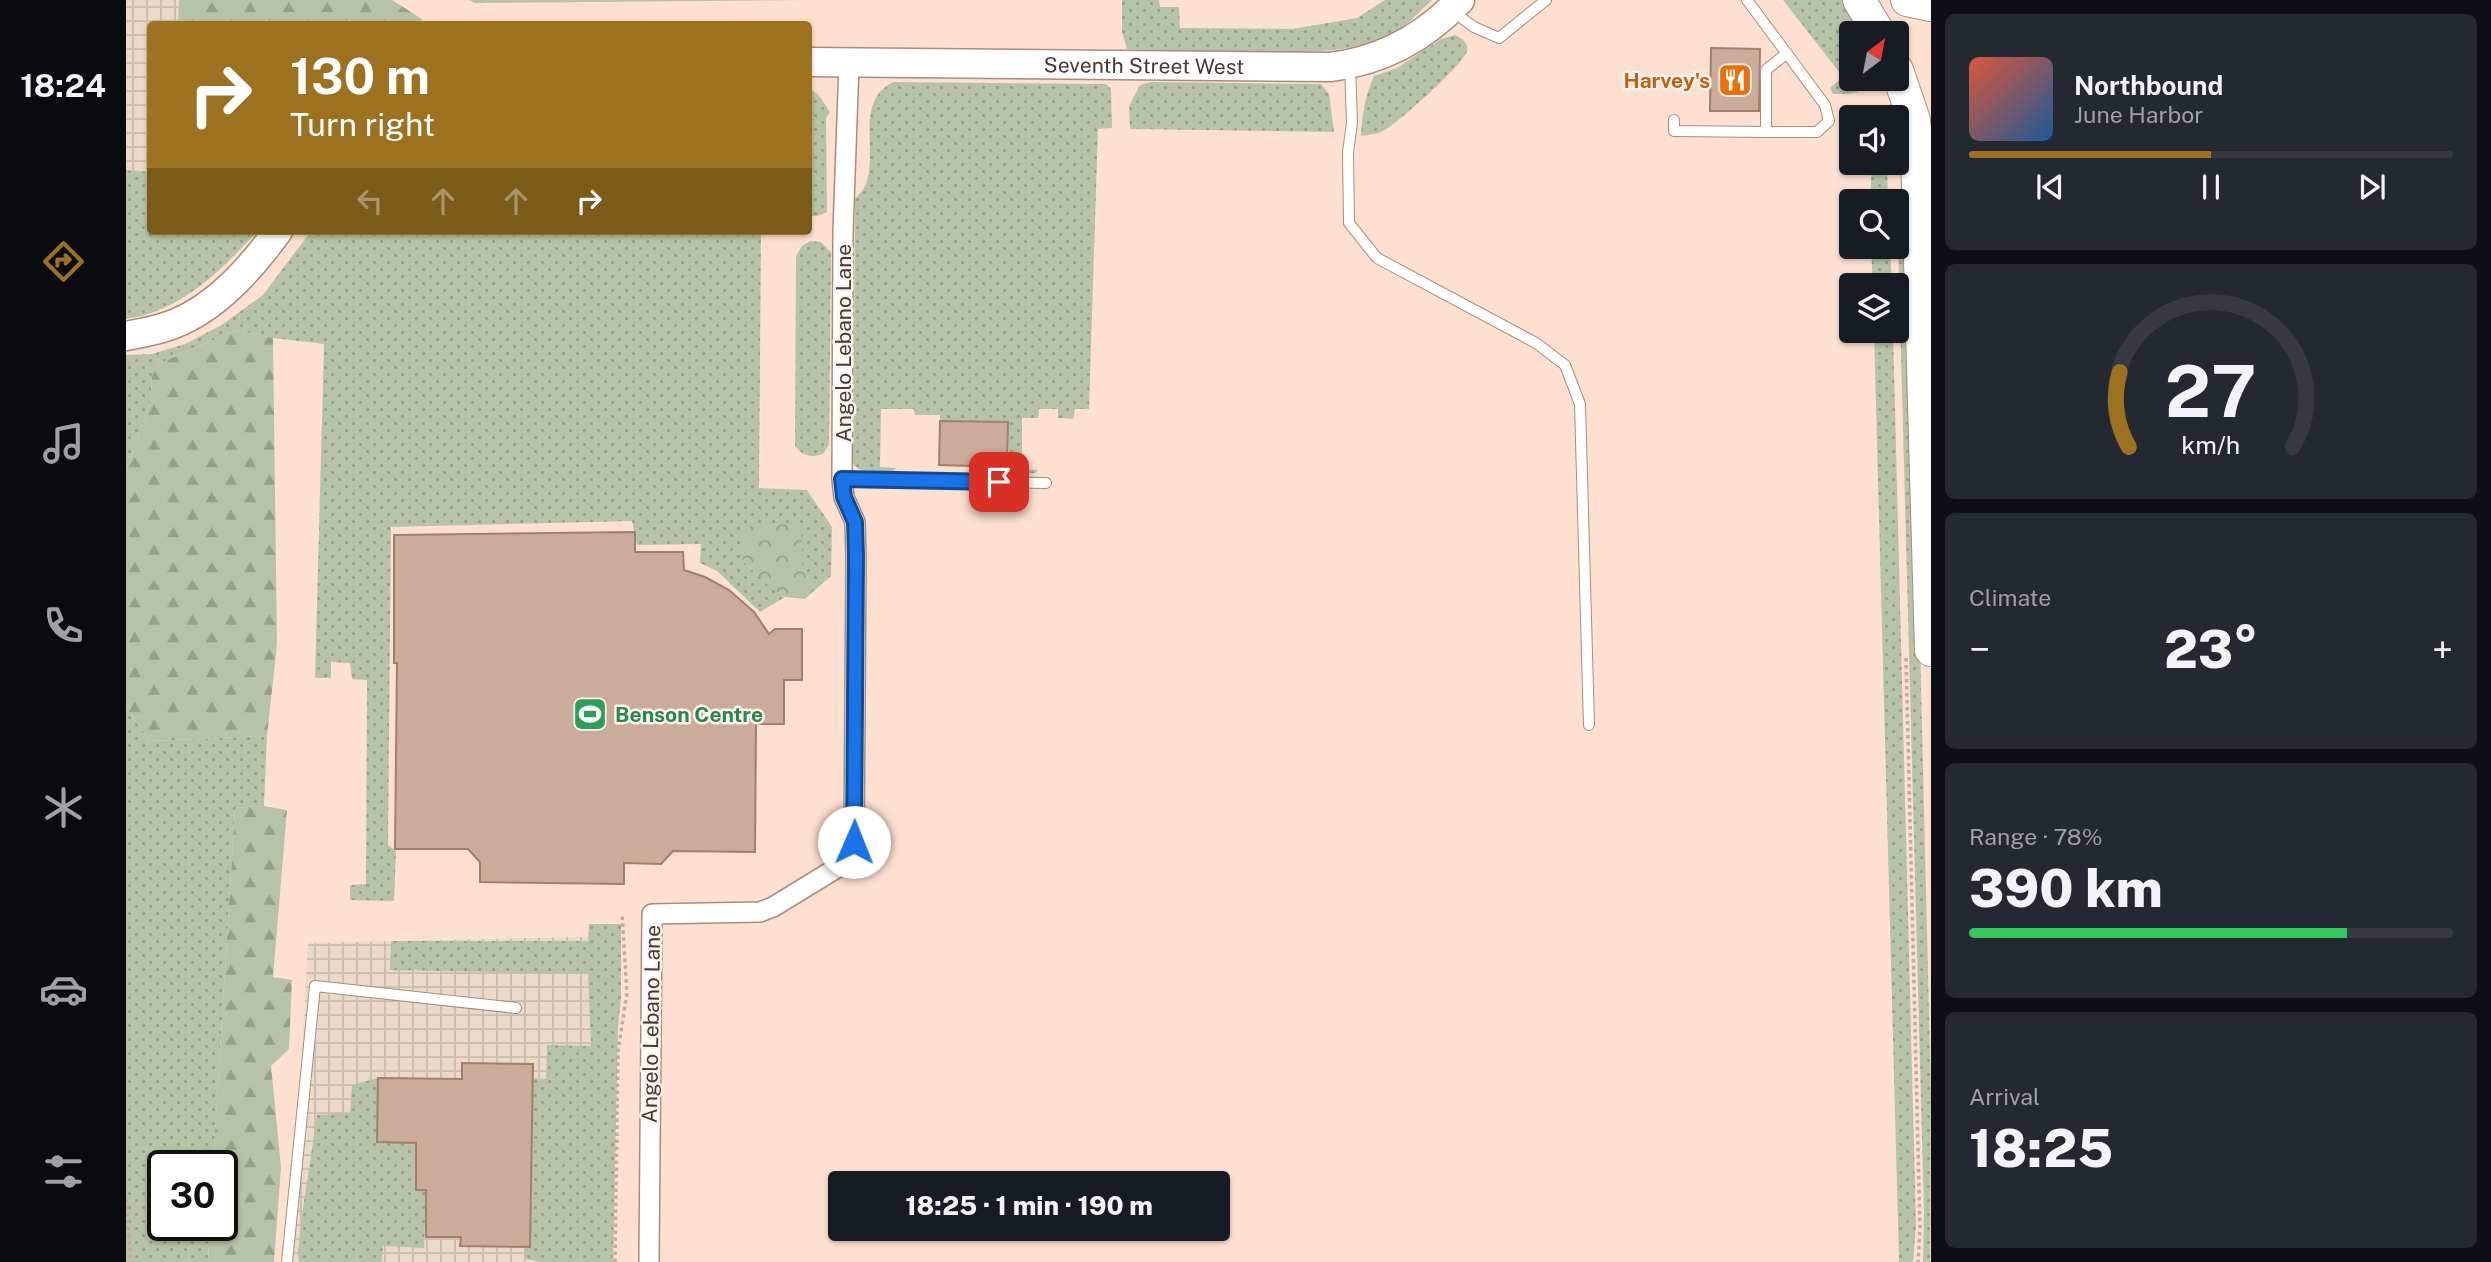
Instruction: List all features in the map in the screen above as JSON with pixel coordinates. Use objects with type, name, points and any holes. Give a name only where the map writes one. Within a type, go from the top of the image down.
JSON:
[{"type":"main road","points":[[1859,0],[1872,21]]},
{"type":"main road","points":[[1907,0],[1931,5]]},
{"type":"main road","points":[[1904,91],[1913,120],[1918,165],[1918,648]]},
{"type":"street","name":"Seventh Street West","points":[[812,62],[1309,68],[1350,65],[1394,50],[1424,32],[1455,5]]},
{"type":"street","name":"Angelo Lebano Lane","points":[[649,1262],[652,914],[760,912],[773,907],[840,866],[848,857],[854,842],[856,545],[855,522],[844,497],[842,479],[843,231],[849,63]]},
{"type":"street","points":[[126,336],[174,324],[214,300],[256,261],[275,235]]},
{"type":"lane","points":[[1455,5],[1474,27],[1499,38],[1546,0]]},
{"type":"lane","points":[[1674,120],[1674,131],[1766,132],[1817,132],[1829,121],[1825,105],[1747,0]]},
{"type":"lane","points":[[1766,132],[1766,71],[1787,53]]},
{"type":"lane","points":[[1350,65],[1352,123],[1349,152],[1349,223],[1377,258],[1536,343],[1565,365],[1580,404],[1589,725]]},
{"type":"lane","points":[[842,479],[1046,482]]},
{"type":"lane","points":[[287,1262],[316,986],[516,1008]]},
{"type":"path","points":[[1918,648],[1918,1262]]},
{"type":"path","points":[[615,1262],[618,1051],[627,993],[622,914]]},
{"type":"path","points":[[126,1199],[131,1262]]},
{"type":"shaded area","points":[[126,0],[271,0],[271,21],[147,21],[147,172],[126,170]]},
{"type":"shaded area","points":[[620,936],[612,1262],[291,1262],[308,943]]},
{"type":"green space","points":[[179,0],[392,0],[422,19],[421,21],[178,21]]},
{"type":"green space","points":[[469,0],[806,0],[474,3]]},
{"type":"green space","points":[[1122,0],[1159,0],[1160,7],[1179,7],[1180,28],[1292,29],[1357,18],[1385,0],[1432,0],[1399,30],[1357,46],[1298,52],[1198,52],[1127,49],[1122,32]]},
{"type":"green space","points":[[1783,0],[1843,0],[1858,21],[1839,21],[1839,72]]},
{"type":"green space","points":[[1455,35],[1467,45],[1467,51],[1454,68],[1401,118],[1383,131],[1361,136],[1364,106],[1374,76],[1397,68],[1441,39]]},
{"type":"green space","points":[[1839,80],[1839,91],[1858,91],[1833,94],[1830,88]]},
{"type":"green space","points":[[894,82],[1106,84],[1111,89],[1112,128],[1098,129],[1089,409],[1075,409],[1073,419],[1058,418],[1058,409],[1039,409],[1038,418],[1022,418],[1022,469],[1038,470],[1036,473],[1018,474],[1018,463],[1009,463],[1008,422],[940,421],[940,415],[915,415],[914,409],[881,409],[880,467],[896,468],[893,471],[865,472],[853,463],[855,199],[867,181],[871,112],[875,100],[882,90]]},
{"type":"green space","points":[[1151,82],[1321,84],[1329,94],[1334,132],[1130,129],[1129,106],[1140,85]]},
{"type":"green space","points":[[812,90],[818,94],[830,112],[826,118],[827,212],[812,216]]},
{"type":"green space","points":[[126,170],[147,172],[147,235],[254,235],[215,274],[183,298],[146,315],[126,319]]},
{"type":"green space","points":[[1871,175],[1887,175],[1888,189],[1871,189]]},
{"type":"green space","points":[[1909,193],[1931,1095],[1930,1262],[1923,1262],[1924,1212],[1901,343],[1909,343],[1909,273],[1899,273],[1898,259],[1909,259]]},
{"type":"green space","points":[[308,235],[761,235],[759,488],[807,490],[832,527],[831,576],[815,590],[802,569],[802,523],[743,561],[785,597],[760,612],[717,571],[700,563],[701,544],[637,545],[632,521],[391,527],[388,845],[396,851],[394,901],[350,900],[350,885],[366,884],[367,680],[352,679],[350,663],[331,662],[331,678],[315,678],[324,344],[236,330],[158,364],[152,377],[150,403],[126,472],[126,355],[152,354],[185,344],[220,326],[263,295]]},
{"type":"green space","points":[[810,241],[821,242],[831,252],[829,445],[823,454],[814,456],[804,454],[795,446],[796,256],[802,246]]},
{"type":"green space","points":[[1872,259],[1891,259],[1891,273],[1872,273]]},
{"type":"green space","points":[[236,330],[273,338],[277,644],[267,736],[150,741],[126,708],[126,472],[150,403],[152,377],[158,364]]},
{"type":"green space","points":[[1874,343],[1893,343],[1916,1226],[1913,1262],[1899,1262]]},
{"type":"green space","points":[[802,523],[802,569],[815,590],[805,599],[785,597],[743,561],[744,527]]},
{"type":"green space","points":[[126,708],[150,741],[267,736],[264,806],[235,808],[214,1150],[147,1150],[147,1241],[209,1241],[208,1262],[126,1262]]},
{"type":"green space","points":[[264,806],[287,810],[273,977],[292,980],[289,1049],[271,1066],[281,1167],[274,1262],[208,1262],[209,1241],[238,1241],[238,1150],[214,1150],[235,808]]},
{"type":"green space","points":[[589,924],[621,924],[613,1262],[543,1262],[525,1259],[525,1248],[530,1246],[533,1078],[546,1079],[547,1045],[591,1046],[588,974],[390,970],[391,941],[588,941]]},
{"type":"green space","points":[[378,1078],[377,1142],[416,1143],[416,1190],[426,1190],[424,1248],[383,1246],[382,1262],[299,1262],[302,1215],[317,1115],[350,1113],[352,1085]]},
{"type":"building","name":"Harvey's","points":[[1711,48],[1760,49],[1759,111],[1710,111]]},
{"type":"building","points":[[940,421],[1008,422],[1007,467],[939,465]]},
{"type":"building","name":"Benson Centre","points":[[635,532],[635,552],[683,552],[684,570],[705,577],[729,590],[754,612],[769,634],[775,629],[802,629],[802,680],[784,680],[784,724],[756,724],[755,852],[673,851],[661,864],[624,863],[624,884],[480,882],[480,862],[468,849],[395,849],[397,663],[394,663],[394,535]]},
{"type":"building","points":[[462,1063],[533,1064],[530,1247],[460,1246],[461,1237],[426,1237],[426,1190],[416,1190],[416,1143],[377,1142],[378,1078],[462,1079]]},
{"type":"place","name":"Harvey's","points":[[1735,80]]},
{"type":"place","name":"Benson Centre","points":[[590,714]]},
{"type":"route","points":[[854,842],[855,522],[844,497],[842,479],[999,482]]}]
